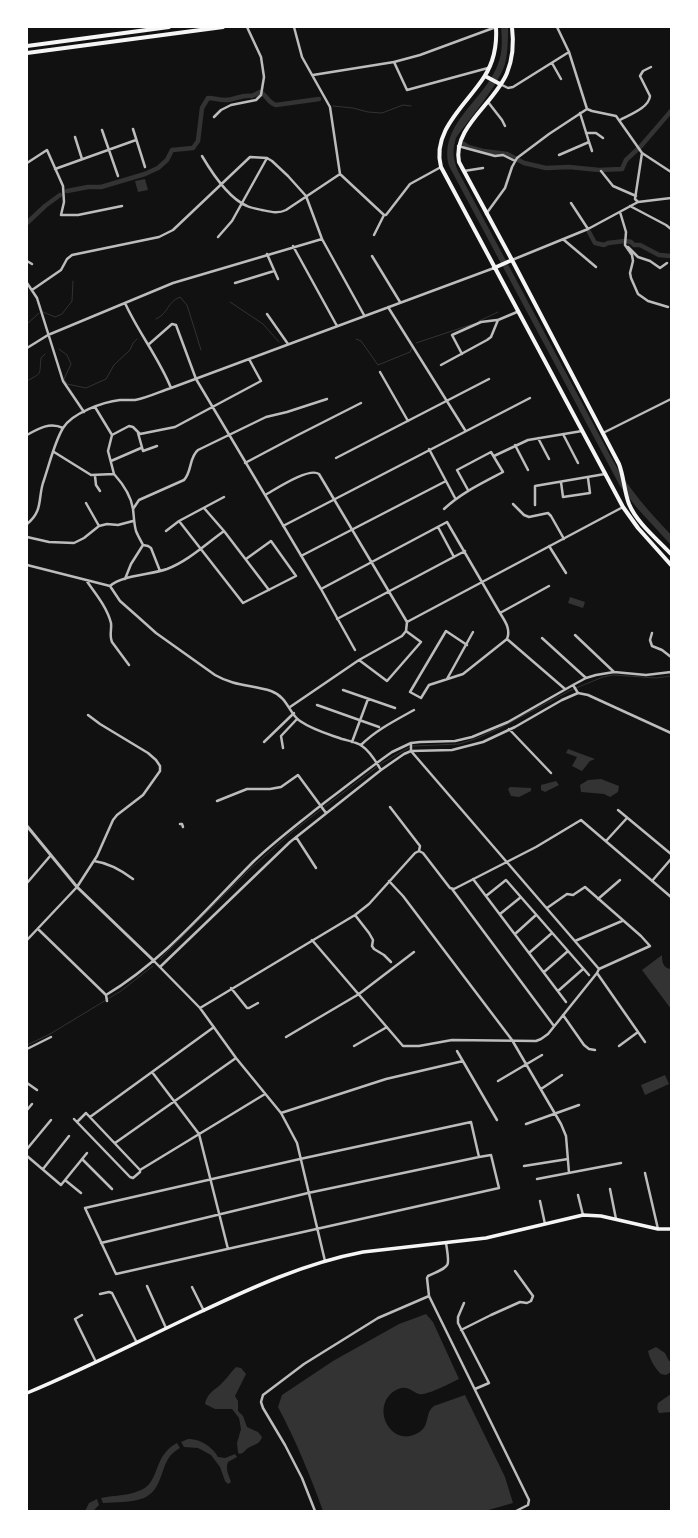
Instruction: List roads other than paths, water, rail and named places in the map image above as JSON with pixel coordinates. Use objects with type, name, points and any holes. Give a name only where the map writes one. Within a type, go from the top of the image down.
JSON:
[{"type":"main road","points":[[27,46],[169,27]]},
{"type":"main road","points":[[27,53],[223,27]]},
{"type":"main road","points":[[496,27],[497,38],[495,50],[489,68],[485,76],[450,122],[440,142],[439,152],[441,167],[517,312],[623,507],[638,528],[671,565]]},
{"type":"main road","points":[[512,27],[512,56],[506,74],[488,102],[462,136],[458,146],[458,157],[463,172],[512,260],[622,470],[629,504],[642,524],[671,554]]},
{"type":"main road","points":[[156,28],[157,36]]},
{"type":"main road","points":[[485,76],[500,84]]},
{"type":"main road","points":[[494,268],[512,260]]},
{"type":"main road","points":[[27,1393],[96,1363],[166,1328],[287,1274],[325,1261],[363,1252],[498,1236],[583,1215],[601,1216],[658,1229],[671,1228]]},
{"type":"street","points":[[214,117],[221,110],[232,104],[256,100],[261,95],[264,77],[261,57],[247,27]]},
{"type":"street","points":[[294,27],[302,57],[314,75],[331,111],[340,174],[384,215]]},
{"type":"street","points":[[314,75],[394,62],[496,27]]},
{"type":"street","points":[[557,27],[569,52],[587,109]]},
{"type":"street","points":[[500,84],[508,88],[513,87],[569,52]]},
{"type":"street","points":[[394,62],[407,90],[489,68]]},
{"type":"street","points":[[552,63],[561,79]]},
{"type":"street","points":[[620,120],[644,106],[650,100],[650,96],[640,76],[643,71],[651,67]]},
{"type":"street","points":[[488,102],[505,126]]},
{"type":"street","points":[[486,214],[505,188],[517,158],[533,145],[587,109],[616,116],[642,153],[671,172]]},
{"type":"street","points":[[580,113],[592,151]]},
{"type":"street","points":[[134,129],[145,167]]},
{"type":"street","points":[[102,130],[118,176]]},
{"type":"street","points":[[586,133],[596,133],[603,138]]},
{"type":"street","points":[[75,136],[82,159]]},
{"type":"street","points":[[55,169],[136,140]]},
{"type":"street","points":[[559,155],[589,142]]},
{"type":"street","points":[[458,146],[495,156],[503,155],[515,161]]},
{"type":"street","points":[[27,162],[46,150],[63,186],[64,202],[61,215],[78,215],[122,206]]},
{"type":"street","points":[[630,205],[635,198],[642,153]]},
{"type":"street","points":[[202,156],[221,184],[242,204],[248,207],[278,213],[286,210],[340,174]]},
{"type":"street","points":[[32,290],[61,270],[67,259],[72,255],[164,235],[180,224],[250,157],[267,158],[277,164],[306,196],[322,239],[364,316]]},
{"type":"street","points":[[218,237],[232,221],[267,158]]},
{"type":"street","points":[[374,235],[384,215],[386,215],[410,184],[441,167]]},
{"type":"street","points":[[463,172],[482,168]]},
{"type":"street","points":[[601,171],[613,186],[635,198],[638,202]]},
{"type":"street","points":[[512,260],[588,229],[630,205],[638,202],[671,198]]},
{"type":"street","points":[[571,203],[588,229]]},
{"type":"street","points":[[630,205],[666,225],[671,230]]},
{"type":"street","points":[[620,212],[626,232],[625,245],[632,254],[633,261],[630,273],[631,278],[638,294],[648,301],[668,307]]},
{"type":"street","points":[[27,348],[48,334],[173,283],[293,246],[322,239]]},
{"type":"street","points":[[564,240],[596,267]]},
{"type":"street","points":[[625,245],[638,257],[650,261],[660,268],[667,263]]},
{"type":"street","points":[[293,246],[338,326]]},
{"type":"street","points":[[267,254],[278,279]]},
{"type":"street","points":[[372,256],[400,302]]},
{"type":"street","points":[[27,261],[32,264]]},
{"type":"street","points":[[27,524],[32,520],[40,503],[42,485],[63,428],[70,420],[84,412],[110,402],[140,399],[494,268]]},
{"type":"street","points":[[235,283],[274,271]]},
{"type":"street","points":[[27,283],[32,290],[42,315],[62,381],[84,412]]},
{"type":"street","points":[[125,303],[133,320],[162,368],[170,388]]},
{"type":"street","points":[[388,307],[465,430]]},
{"type":"street","points":[[462,354],[452,334],[481,322],[498,320],[517,312]]},
{"type":"street","points":[[267,314],[288,344]]},
{"type":"street","points":[[440,365],[487,340],[491,336],[498,320]]},
{"type":"street","points":[[148,345],[174,324],[196,379],[321,589],[355,650]]},
{"type":"street","points":[[138,433],[175,427],[261,381],[249,359]]},
{"type":"street","points":[[380,372],[408,421]]},
{"type":"street","points":[[336,458],[489,379]]},
{"type":"street","points":[[283,526],[465,430],[530,398]]},
{"type":"street","points":[[133,509],[136,502],[184,480],[189,474],[195,452],[266,417],[327,399]]},
{"type":"street","points":[[603,433],[671,399]]},
{"type":"street","points":[[245,463],[361,403]]},
{"type":"street","points":[[95,407],[112,435],[108,451],[114,474],[122,482],[128,493],[133,509],[133,521],[136,532],[143,545],[151,548],[160,570]]},
{"type":"street","points":[[27,435],[45,426],[53,425],[63,428]]},
{"type":"street","points":[[112,435],[128,426],[133,427],[138,433],[141,448],[144,452],[157,446]]},
{"type":"street","points":[[494,456],[528,440],[582,431]]},
{"type":"street","points":[[563,434],[578,463]]},
{"type":"street","points":[[538,438],[549,459]]},
{"type":"street","points":[[515,445],[528,470]]},
{"type":"street","points":[[111,461],[141,448]]},
{"type":"street","points":[[429,449],[455,498]]},
{"type":"street","points":[[54,452],[95,476],[114,474]]},
{"type":"street","points":[[444,509],[455,498],[503,472],[492,452],[457,470],[468,490]]},
{"type":"street","points":[[265,495],[304,474],[313,472],[320,474],[407,622],[406,631],[402,636],[359,660],[290,707]]},
{"type":"street","points":[[535,505],[535,486],[605,474]]},
{"type":"street","points":[[95,476],[96,485],[100,491]]},
{"type":"street","points":[[561,482],[563,497],[590,493],[588,478]]},
{"type":"street","points":[[301,556],[446,481]]},
{"type":"street","points":[[166,531],[179,521],[224,497]]},
{"type":"street","points":[[86,503],[99,526]]},
{"type":"street","points":[[513,504],[524,515],[529,516],[548,514],[551,516],[564,539]]},
{"type":"street","points":[[407,622],[623,507]]},
{"type":"street","points":[[204,508],[224,531],[269,590]]},
{"type":"street","points":[[27,537],[49,542],[74,543],[99,526],[107,524],[118,525],[133,521]]},
{"type":"street","points":[[179,521],[243,603],[296,576],[271,541],[246,559]]},
{"type":"street","points":[[321,589],[447,522],[483,582],[508,628],[509,634],[507,639],[469,670],[447,680],[428,684],[421,698],[410,692],[446,632],[466,645]]},
{"type":"street","points":[[438,527],[454,557]]},
{"type":"street","points":[[27,564],[110,586],[125,579],[176,565],[224,531]]},
{"type":"street","points":[[125,579],[131,564],[143,545]]},
{"type":"street","points":[[549,546],[566,573]]},
{"type":"street","points":[[337,619],[464,551]]},
{"type":"street","points":[[86,580],[107,613],[111,624],[110,638],[129,666]]},
{"type":"street","points":[[110,586],[120,601],[141,620],[166,640],[216,675],[222,679],[245,686],[271,691],[281,697],[290,707],[297,719],[314,729],[361,745],[367,750],[381,770]]},
{"type":"street","points":[[500,613],[550,586]]},
{"type":"street","points":[[359,660],[387,681],[421,642],[406,631]]},
{"type":"street","points":[[447,680],[473,632]]},
{"type":"street","points":[[652,633],[650,640],[652,646],[662,650],[671,657]]},
{"type":"street","points":[[575,635],[614,672]]},
{"type":"street","points":[[542,638],[586,678]]},
{"type":"street","points":[[507,639],[565,690]]},
{"type":"street","points":[[106,995],[130,980],[153,960],[284,834],[392,752],[410,743],[455,741],[472,737],[508,722],[586,678],[614,672],[646,675],[671,672]]},
{"type":"street","points":[[572,685],[578,693]]},
{"type":"street","points":[[343,690],[395,708]]},
{"type":"street","points":[[160,967],[215,915],[260,869],[296,837],[381,770],[404,754],[411,751],[442,751],[458,749],[483,742],[578,693],[588,695],[671,733]]},
{"type":"street","points":[[352,742],[368,699]]},
{"type":"street","points":[[317,706],[379,727]]},
{"type":"street","points":[[361,745],[387,725],[414,710]]},
{"type":"street","points":[[264,742],[294,713]]},
{"type":"street","points":[[27,940],[77,887],[102,847],[112,820],[143,795],[160,771],[160,766],[156,760],[148,753],[88,715]]},
{"type":"street","points":[[283,748],[281,736],[297,719]]},
{"type":"street","points":[[509,729],[551,773]]},
{"type":"street","points":[[410,743],[411,751],[599,969]]},
{"type":"street","points":[[217,801],[247,789],[270,789],[281,787],[298,776],[326,813]]},
{"type":"street","points":[[390,807],[420,846],[420,851],[452,889],[554,1026]]},
{"type":"street","points":[[618,810],[671,854]]},
{"type":"street","points":[[606,841],[627,818]]},
{"type":"street","points":[[452,889],[507,862],[581,820],[671,897]]},
{"type":"street","points":[[180,824],[182,824],[182,827]]},
{"type":"street","points":[[27,826],[77,887],[153,960],[200,1008],[236,1058],[281,1113],[294,1134],[325,1261]]},
{"type":"street","points":[[296,837],[316,868]]},
{"type":"street","points":[[200,1008],[231,988],[355,915],[369,904],[415,853],[420,851]]},
{"type":"street","points":[[27,883],[51,855]]},
{"type":"street","points":[[652,880],[671,859]]},
{"type":"street","points":[[94,861],[104,862],[133,879]]},
{"type":"street","points":[[473,879],[566,1002]]},
{"type":"street","points":[[486,896],[506,880],[589,975]]},
{"type":"street","points":[[598,899],[620,880]]},
{"type":"street","points":[[389,881],[403,896],[512,1040],[556,1113],[566,1136],[569,1173]]},
{"type":"street","points":[[312,940],[403,1046],[408,1047],[452,1040],[532,1041],[541,1039],[554,1026],[599,969],[650,946],[585,887],[573,894],[567,894],[547,908]]},
{"type":"street","points":[[500,914],[521,897]]},
{"type":"street","points":[[355,915],[373,940],[373,948],[384,955],[391,962]]},
{"type":"street","points":[[515,934],[536,915]]},
{"type":"street","points":[[575,941],[623,920]]},
{"type":"street","points":[[38,929],[106,995],[107,1001]]},
{"type":"street","points":[[530,954],[552,933]]},
{"type":"street","points":[[544,972],[568,951]]},
{"type":"street","points":[[286,1037],[359,994],[414,952]]},
{"type":"street","points":[[558,991],[583,969]]},
{"type":"street","points":[[597,973],[645,1042]]},
{"type":"street","points":[[231,988],[247,1008],[258,1003]]},
{"type":"street","points":[[563,1015],[584,1045],[588,1049],[595,1050]]},
{"type":"street","points":[[90,1117],[214,1027]]},
{"type":"street","points":[[354,1046],[387,1027]]},
{"type":"street","points":[[619,1046],[638,1032]]},
{"type":"street","points":[[27,1050],[50,1037]]},
{"type":"street","points":[[457,1051],[497,1120]]},
{"type":"street","points":[[498,1081],[542,1055]]},
{"type":"street","points":[[116,1143],[236,1058]]},
{"type":"street","points":[[281,1113],[386,1079],[463,1061]]},
{"type":"street","points":[[152,1072],[199,1134],[228,1249]]},
{"type":"street","points":[[541,1089],[562,1075]]},
{"type":"street","points":[[27,1083],[37,1090]]},
{"type":"street","points":[[74,1119],[130,1177],[134,1177],[140,1170],[265,1094]]},
{"type":"street","points":[[27,1110],[32,1104]]},
{"type":"street","points":[[526,1124],[579,1105]]},
{"type":"street","points":[[77,1122],[86,1113],[140,1170]]},
{"type":"street","points":[[27,1149],[51,1120]]},
{"type":"street","points":[[101,1243],[308,1193],[491,1155],[499,1188],[116,1274],[101,1243],[85,1208],[471,1122],[479,1157]]},
{"type":"street","points":[[42,1169],[69,1136]]},
{"type":"street","points":[[27,1156],[61,1185],[87,1153]]},
{"type":"street","points":[[82,1159],[112,1189]]},
{"type":"street","points":[[524,1166],[568,1159]]},
{"type":"street","points":[[537,1180],[621,1164]]},
{"type":"street","points":[[645,1173],[658,1229]]},
{"type":"street","points":[[65,1180],[81,1194]]},
{"type":"street","points":[[610,1189],[616,1219]]},
{"type":"street","points":[[578,1195],[583,1215]]},
{"type":"street","points":[[540,1201],[546,1225]]},
{"type":"street","points":[[446,1242],[448,1259],[447,1266],[444,1270],[428,1276],[428,1296],[529,1500],[528,1505],[516,1511]]},
{"type":"street","points":[[461,1330],[520,1302],[527,1303],[531,1301],[533,1296],[515,1271]]},
{"type":"street","points":[[147,1286],[166,1328]]},
{"type":"street","points":[[192,1287],[204,1311]]},
{"type":"street","points":[[100,1294],[109,1292],[112,1293],[137,1342]]},
{"type":"street","points":[[316,1511],[298,1471],[263,1408],[261,1402],[263,1395],[304,1364],[378,1318],[428,1296]]},
{"type":"street","points":[[464,1303],[458,1317],[458,1323],[489,1383],[474,1389]]},
{"type":"street","points":[[82,1315],[75,1319],[96,1363]]},
{"type":"waterway","points":[[67,191],[88,187],[101,187],[145,174],[158,168],[167,160],[172,150],[193,148],[198,141],[202,108],[208,98],[229,100],[252,96],[260,92],[271,103],[276,105],[319,99]]},
{"type":"waterway","points":[[333,106],[382,113],[403,105],[411,106]]},
{"type":"waterway","points":[[464,144],[468,147],[483,151],[507,154],[524,163],[546,168],[569,167],[599,170],[622,169],[626,160],[641,146],[671,111]]},
{"type":"waterway","points":[[27,223],[45,206],[60,195]]},
{"type":"waterway","points":[[589,232],[595,243],[604,245],[608,243],[625,241]]},
{"type":"waterway","points":[[626,241],[631,242],[634,245],[640,245],[659,255],[671,256]]},
{"type":"waterway","points":[[43,312],[55,317],[62,314],[72,301],[73,281]]},
{"type":"waterway","points":[[156,319],[160,317],[173,302],[180,297],[187,305],[201,350]]},
{"type":"waterway","points":[[230,302],[263,324],[279,342]]},
{"type":"waterway","points":[[479,321],[498,312]]},
{"type":"waterway","points":[[27,324],[39,313]]},
{"type":"waterway","points":[[416,343],[473,324]]},
{"type":"waterway","points":[[59,349],[67,355],[71,364],[64,379],[67,384],[86,388],[106,379],[114,365],[130,350],[133,343],[137,339]]},
{"type":"waterway","points":[[356,339],[361,341],[378,365],[410,352],[412,348]]},
{"type":"waterway","points":[[27,381],[38,375],[40,371],[41,358],[45,354]]},
{"type":"waterway","points":[[413,746],[459,744],[475,739],[500,728],[571,690],[603,677],[613,675],[656,678],[671,676]]},
{"type":"waterway","points":[[160,959],[249,870],[293,831],[382,763],[410,747]]},
{"type":"waterway","points":[[27,1045],[50,1034],[121,991],[153,966]]}]
